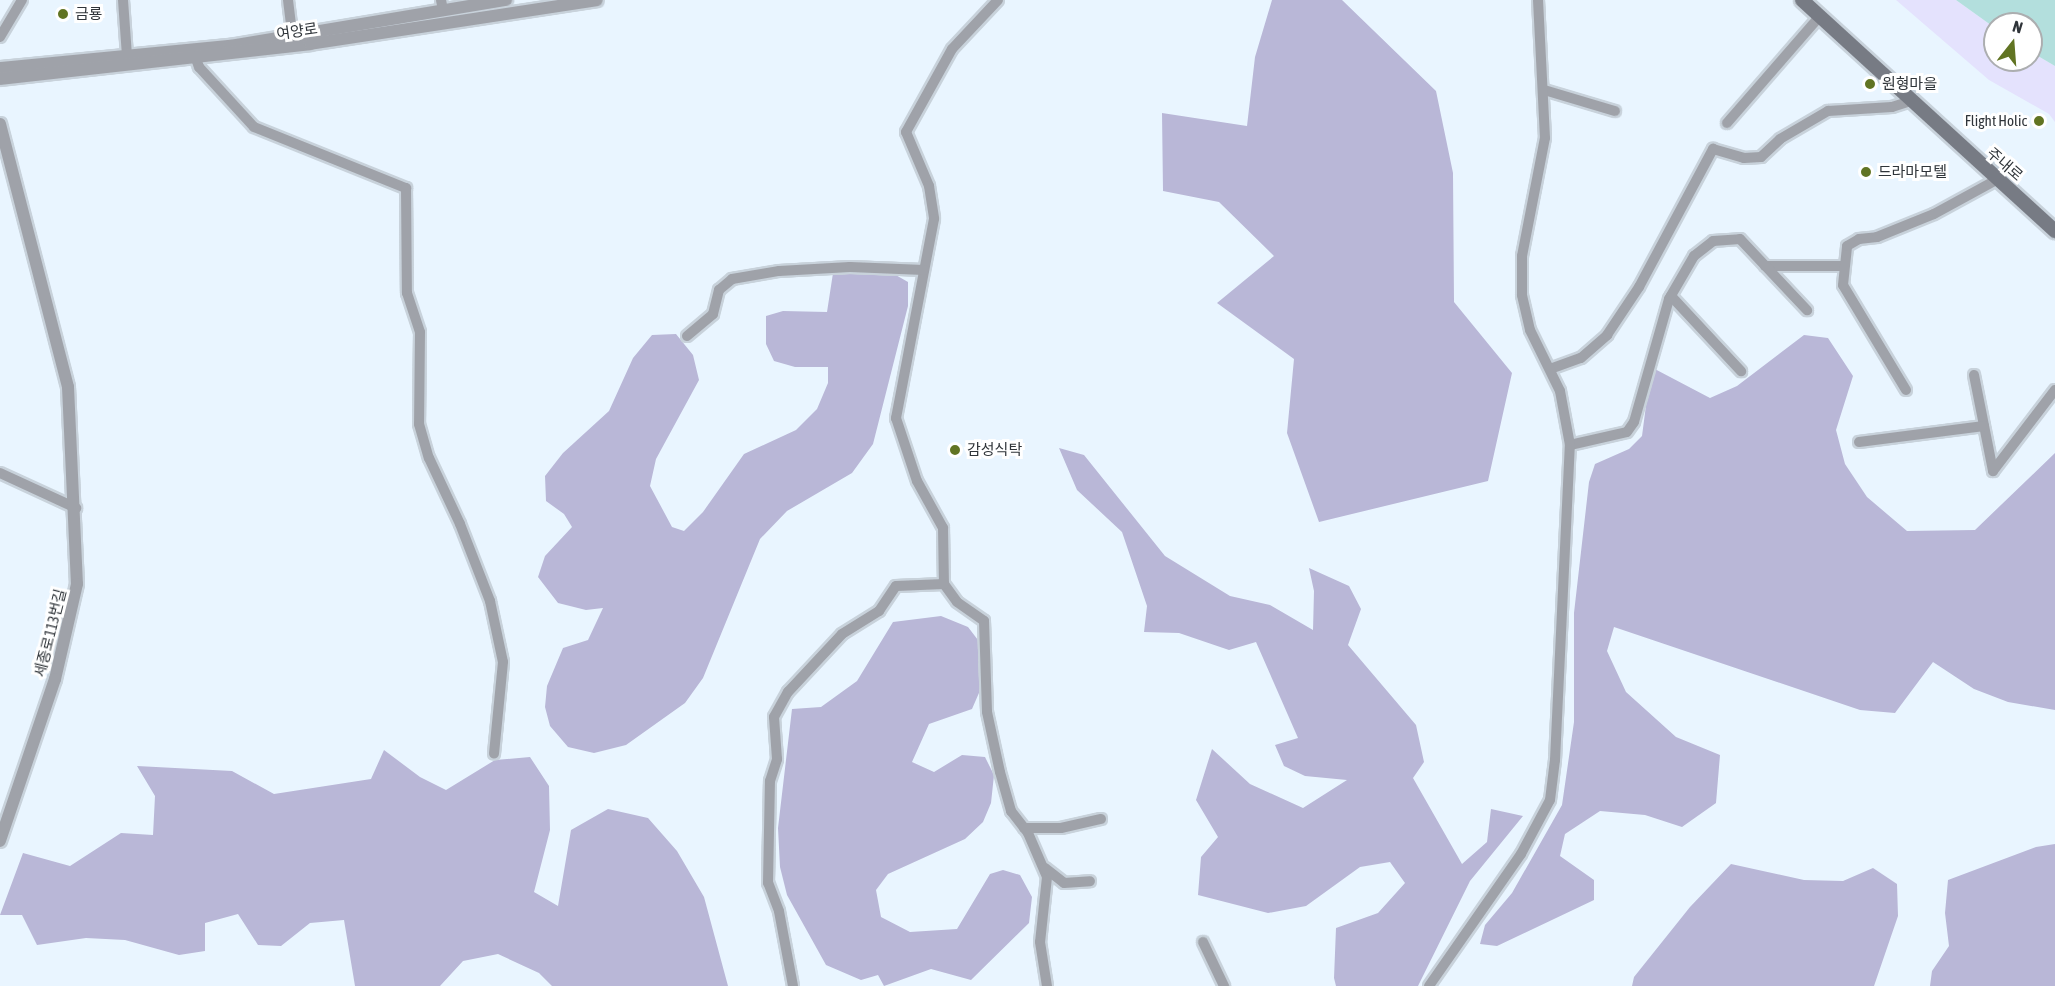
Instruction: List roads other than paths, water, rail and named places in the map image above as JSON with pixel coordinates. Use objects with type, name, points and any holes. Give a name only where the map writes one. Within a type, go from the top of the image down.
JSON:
[{"type":"main road","name":"주내로","points":[[1802,0],[2055,231]]},
{"type":"street","points":[[0,38],[22,0]]},
{"type":"street","points":[[123,0],[127,56]]},
{"type":"street","points":[[288,0],[292,35]]},
{"type":"street","name":"여양로","points":[[0,68],[127,56],[196,54],[442,5],[506,0]]},
{"type":"street","name":"여양로","points":[[0,79],[597,0]]},
{"type":"street","points":[[998,0],[952,49],[906,132],[929,186],[934,219],[896,418],[917,481],[944,528],[944,584],[957,602],[984,621],[987,712],[1011,811],[1024,828],[1047,877],[1040,942],[1047,986]]},
{"type":"street","points":[[1429,986],[1521,854],[1550,800],[1570,445],[1560,391],[1530,330],[1522,295],[1522,256],[1545,138],[1538,0]]},
{"type":"street","points":[[1726,123],[1820,16]]},
{"type":"street","points":[[196,54],[199,67],[254,127],[406,188],[407,293],[420,332],[419,424],[429,458],[460,524],[490,602],[503,662],[494,754]]},
{"type":"street","points":[[1544,90],[1616,111]]},
{"type":"street","points":[[1550,369],[1581,358],[1607,335],[1639,287],[1713,149],[1744,158],[1761,157],[1780,139],[1828,111],[1892,107],[1913,100]]},
{"type":"street","name":"세종로113번길","points":[[0,124],[68,387],[76,508],[77,584],[55,679],[0,841]]},
{"type":"street","points":[[1906,390],[1843,285],[1843,266],[1847,246],[1859,238],[1877,237],[1934,214],[1998,179]]},
{"type":"street","points":[[1570,445],[1627,432],[1634,422],[1647,368],[1671,296],[1694,256],[1713,241],[1740,239],[1807,310]]},
{"type":"street","points":[[1765,266],[1843,266]]},
{"type":"street","points":[[687,336],[713,314],[719,290],[732,279],[779,271],[850,267],[924,270]]},
{"type":"street","points":[[1671,296],[1741,370]]},
{"type":"street","points":[[1974,375],[1993,471],[2055,390]]},
{"type":"street","points":[[1859,441],[1984,426]]},
{"type":"street","points":[[0,473],[76,508]]},
{"type":"street","points":[[793,986],[779,911],[768,883],[770,782],[777,759],[774,717],[788,692],[842,634],[879,610],[896,586],[944,584]]},
{"type":"street","points":[[1024,828],[1061,828],[1101,819]]},
{"type":"street","points":[[1042,866],[1064,884],[1090,881]]},
{"type":"street","points":[[1203,942],[1226,984]]},
{"type":"place","name":"금룡","points":[[63,14]]},
{"type":"place","name":"원형마을","points":[[1870,84]]},
{"type":"place","name":"Flight Holic","points":[[2039,121]]},
{"type":"place","name":"드라마모텔","points":[[1866,172]]},
{"type":"place","name":"감성식탁","points":[[955,450]]}]
